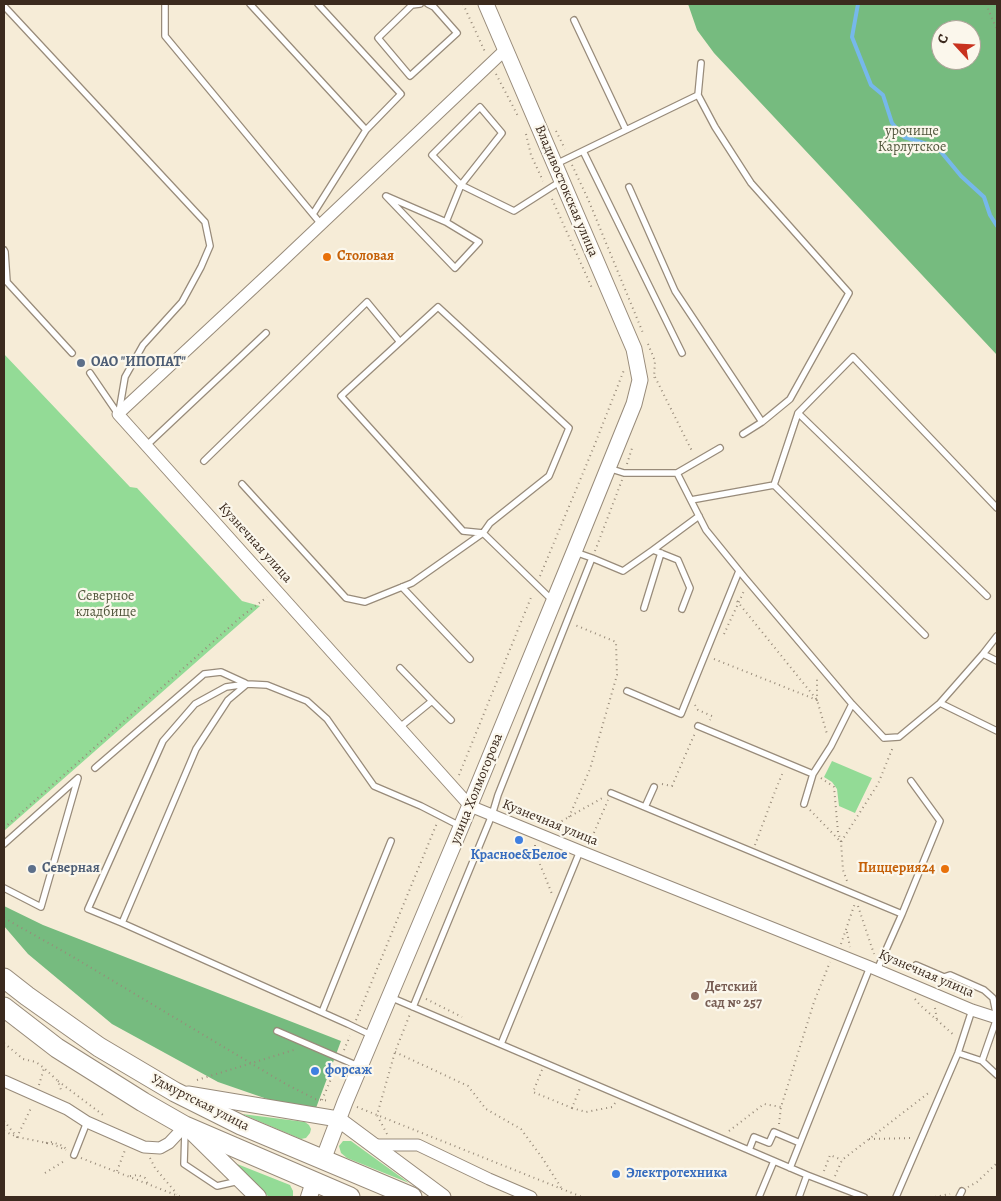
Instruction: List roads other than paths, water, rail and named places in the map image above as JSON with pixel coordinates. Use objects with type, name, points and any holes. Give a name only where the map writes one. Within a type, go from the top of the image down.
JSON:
[{"type":"main road","name":"Удмуртская улица","points":[[4,978],[99,1047],[175,1092],[240,1125],[412,1197]]},
{"type":"main road","name":"Удмуртская улица","points":[[4,1007],[57,1048],[185,1126],[312,1190],[350,1197]]},
{"type":"main road","points":[[185,1126],[258,1197]]},
{"type":"main road","name":"улица Холмогорова","points":[[312,1190],[323,1160]]},
{"type":"street","name":"Владивостокская улица","points":[[486,4],[504,50],[647,378]]},
{"type":"street","points":[[118,414],[504,50]]},
{"type":"street","name":"улица Холмогорова","points":[[323,1160],[338,1119],[470,806],[634,404],[647,378]]},
{"type":"street","name":"Кузнечная улица","points":[[118,414],[470,806],[833,952],[874,966],[907,983],[972,1010],[997,1018]]},
{"type":"street","points":[[4,1081],[66,1109],[87,1122]]},
{"type":"street","points":[[175,1092],[338,1119],[444,1197]]},
{"type":"street","name":"Удмуртская улица","points":[[87,1122],[144,1147],[160,1148],[169,1143],[185,1126]]},
{"type":"street","points":[[373,1145],[418,1145],[531,1197]]},
{"type":"lane","points":[[165,4],[165,36],[321,224]]},
{"type":"lane","points":[[250,4],[366,130]]},
{"type":"lane","points":[[313,214],[366,130],[401,94],[318,4]]},
{"type":"lane","points":[[420,4],[412,5],[378,38],[410,76],[457,33],[434,7],[428,4]]},
{"type":"lane","points":[[4,6],[205,222],[210,246],[201,267],[182,302],[143,345],[125,377],[118,414]]},
{"type":"lane","points":[[574,20],[626,130]]},
{"type":"lane","points":[[701,63],[698,95],[715,127],[751,183],[849,294],[790,399],[762,422],[743,434]]},
{"type":"lane","points":[[554,164],[698,95]]},
{"type":"lane","points":[[446,222],[461,185],[502,133],[480,107],[432,154],[461,185],[514,212],[561,180]]},
{"type":"lane","points":[[583,151],[682,353]]},
{"type":"lane","points":[[629,186],[675,291],[762,422]]},
{"type":"lane","points":[[386,196],[437,218],[446,222],[479,242],[455,268],[386,196]]},
{"type":"lane","points":[[4,250],[7,282],[72,352]]},
{"type":"lane","points":[[204,461],[367,302],[400,342]]},
{"type":"lane","points":[[242,484],[346,598],[365,602],[412,583],[483,533],[490,523],[549,476],[569,428],[438,307],[341,396],[463,531],[483,533],[554,602]]},
{"type":"lane","points":[[147,445],[266,333]]},
{"type":"lane","points":[[774,485],[798,413],[852,357],[997,508]]},
{"type":"lane","points":[[90,373],[118,414]]},
{"type":"lane","points":[[798,413],[987,596]]},
{"type":"lane","points":[[608,468],[624,473],[677,473],[720,448]]},
{"type":"lane","points":[[677,473],[706,530],[816,663],[884,738],[899,738],[940,703],[997,636]]},
{"type":"lane","points":[[691,500],[774,485]]},
{"type":"lane","points":[[774,485],[926,635]]},
{"type":"lane","points":[[574,552],[623,571],[699,516]]},
{"type":"lane","points":[[653,550],[678,560],[690,588],[682,609]]},
{"type":"lane","points":[[644,608],[662,553]]},
{"type":"lane","points":[[413,1007],[492,815],[498,794],[592,558]]},
{"type":"lane","points":[[627,691],[681,714],[739,571]]},
{"type":"lane","points":[[402,587],[470,660]]},
{"type":"lane","points":[[983,654],[997,661]]},
{"type":"lane","points":[[400,668],[451,720]]},
{"type":"lane","points":[[95,768],[204,674],[221,672],[247,684]]},
{"type":"lane","points":[[122,923],[196,750],[228,700],[247,684]]},
{"type":"lane","points":[[373,1036],[88,909],[163,741],[195,704],[226,687],[247,684],[267,685],[307,701],[328,719],[374,786],[441,815],[461,827]]},
{"type":"lane","points":[[400,727],[432,701]]},
{"type":"lane","points":[[940,703],[997,730]]},
{"type":"lane","points":[[804,804],[813,774],[831,746],[852,704]]},
{"type":"lane","points":[[698,726],[813,774]]},
{"type":"lane","points":[[4,844],[78,778],[41,907],[4,888]]},
{"type":"lane","points":[[790,1168],[874,966],[902,914],[940,821],[911,781]]},
{"type":"lane","points":[[645,807],[654,787]]},
{"type":"lane","points":[[610,793],[902,914]]},
{"type":"lane","points":[[322,1012],[391,841]]},
{"type":"lane","points":[[501,1044],[580,851]]},
{"type":"lane","points":[[916,965],[944,977],[950,975],[984,990],[993,998],[997,1018],[982,1062]]},
{"type":"lane","points":[[390,997],[790,1168],[864,1197]]},
{"type":"lane","points":[[896,1197],[958,1053],[972,1010]]},
{"type":"lane","points":[[277,1032],[360,1066]]},
{"type":"lane","points":[[958,1053],[982,1062],[997,1075]]},
{"type":"lane","points":[[74,1155],[87,1122]]},
{"type":"lane","points":[[185,1126],[184,1164],[217,1186],[242,1181]]},
{"type":"lane","points":[[748,1150],[754,1137],[769,1143],[774,1132],[800,1143]]},
{"type":"lane","points":[[759,1197],[774,1161]]},
{"type":"lane","points":[[799,1197],[807,1175]]},
{"type":"lane","points":[[959,1197],[962,1191]]},
{"type":"waterway","points":[[858,4],[852,37],[871,85],[883,95],[892,123],[904,137],[937,147],[961,176],[984,197],[990,215],[997,226]]},
{"type":"place","name":"Столовая","points":[[327,257]]},
{"type":"place","name":"ОАО \"ИПОПАТ\"","points":[[81,363]]},
{"type":"place","name":"Красное&Белое","points":[[519,840]]},
{"type":"place","name":"Северная","points":[[32,869]]},
{"type":"place","name":"Пиццерия24","points":[[945,869]]},
{"type":"place","name":"Детский сад № 257","points":[[695,996]]},
{"type":"place","name":"форсаж","points":[[315,1071]]},
{"type":"place","name":"Электротехника","points":[[616,1174]]},
{"type":"park label","name":"урочище Карлутское","points":[[912,140]]},
{"type":"park label","name":"Северное кладбище","points":[[106,606]]}]
